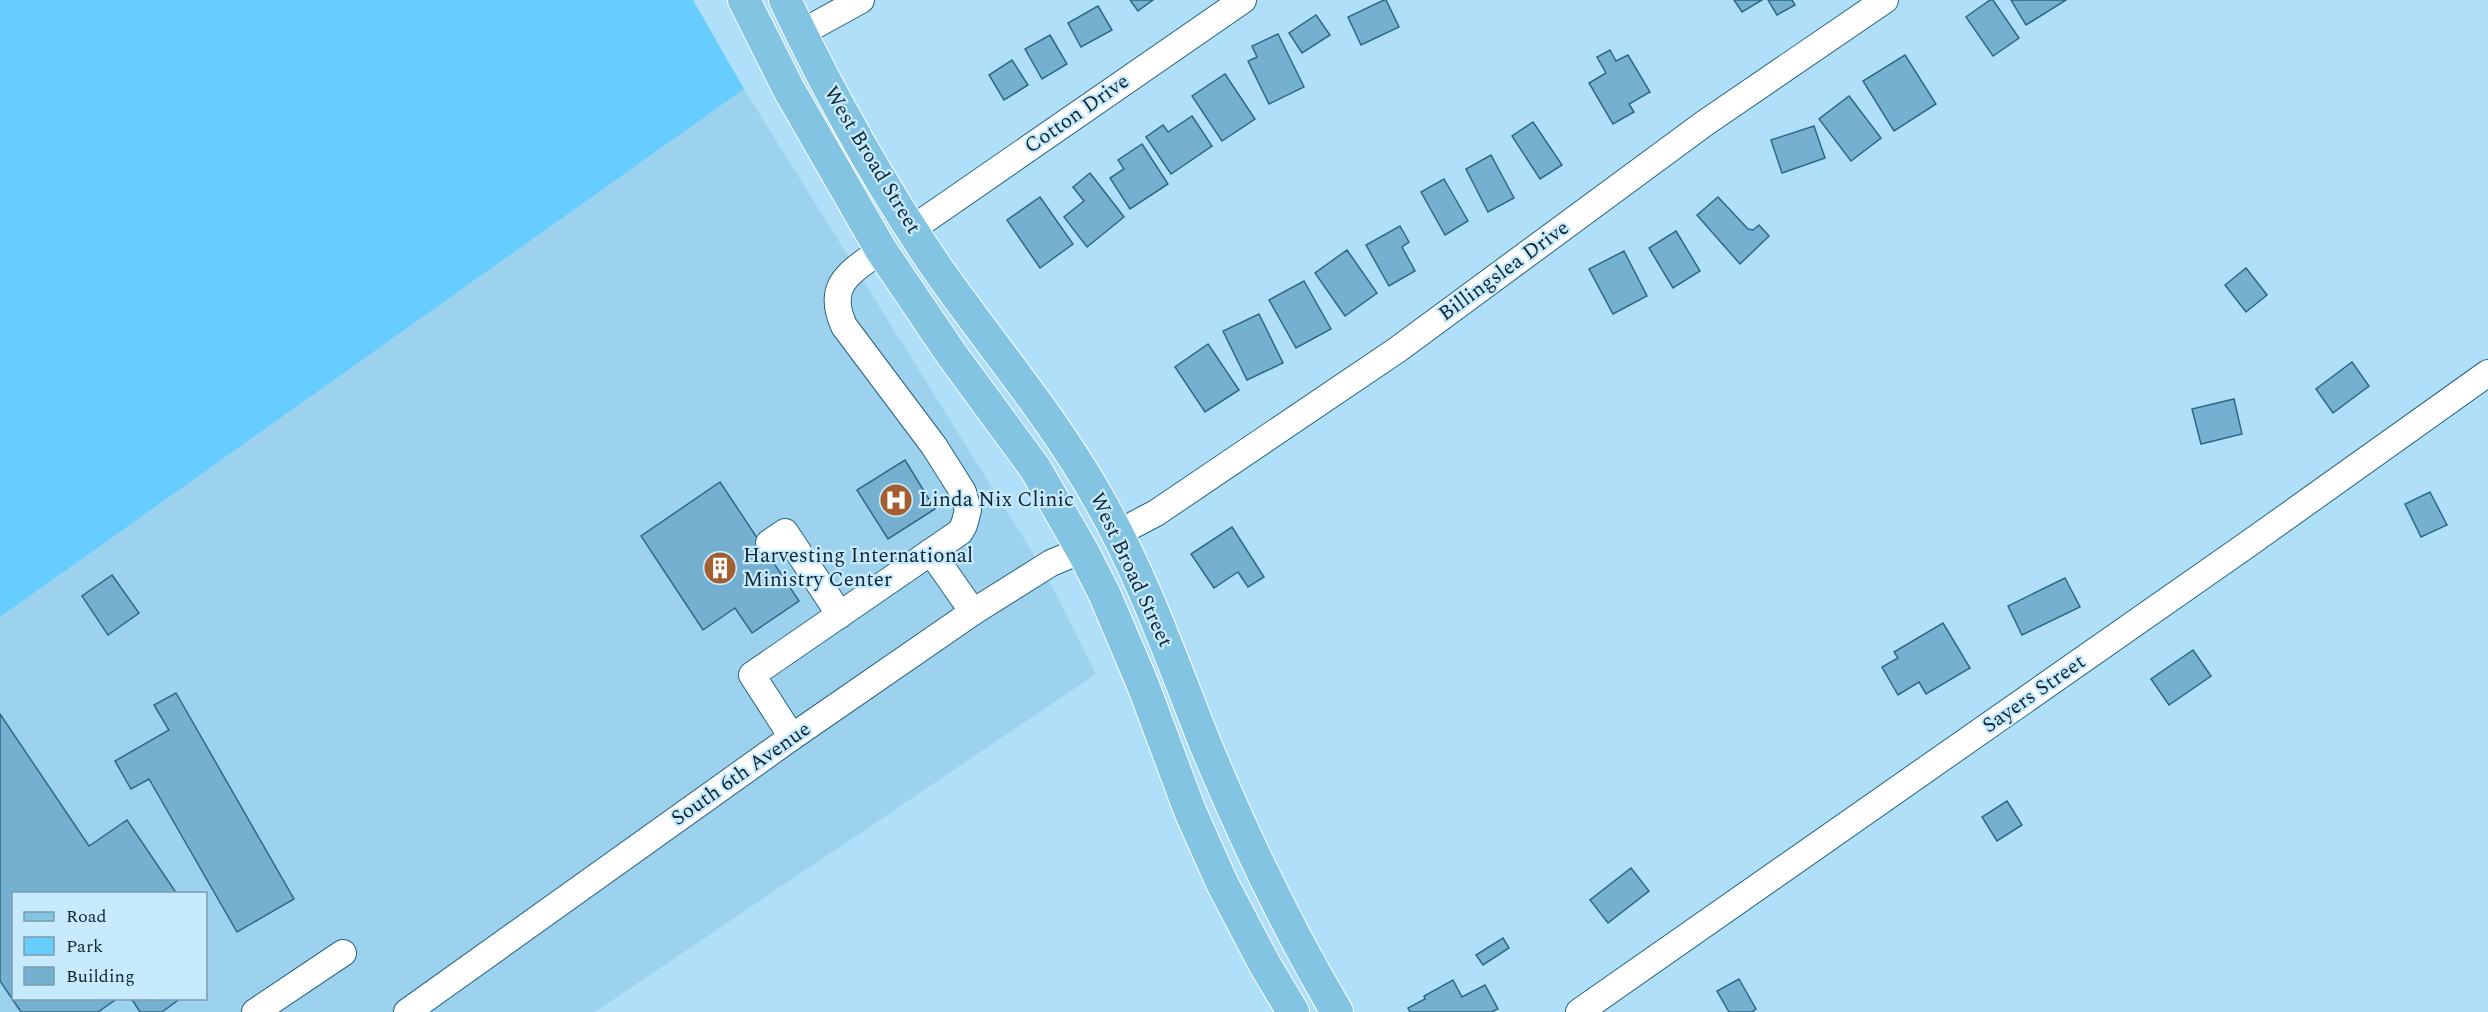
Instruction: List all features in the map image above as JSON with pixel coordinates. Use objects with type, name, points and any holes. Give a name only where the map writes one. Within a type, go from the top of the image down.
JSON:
[{"type":"main road","name":"West Broad Street","points":[[744,0],[788,88],[880,250],[952,355],[1035,468],[1082,549],[1104,593],[1143,685],[1190,811],[1218,873],[1265,965],[1293,1012]]},
{"type":"main road","name":"West Broad Street","points":[[785,0],[854,135],[912,229],[1068,449],[1118,533],[1171,655],[1229,800],[1301,948],[1338,1012]]},
{"type":"main road","points":[[880,250],[912,229]]},
{"type":"main road","points":[[1082,549],[1118,533]]},
{"type":"street","points":[[801,33],[861,0]]},
{"type":"street","name":"Cotton Drive","points":[[912,229],[1243,0]]},
{"type":"street","name":"Billingslea Drive","points":[[1118,533],[1156,513],[1397,350],[1705,123],[1885,0]]},
{"type":"street","points":[[792,737],[752,675],[960,532],[967,518],[967,501],[934,446],[844,326],[838,308],[839,286],[845,277],[880,250]]},
{"type":"street","name":"Sayers Street","points":[[1578,1012],[2242,549],[2488,373]]},
{"type":"street","points":[[769,543],[785,532],[840,615]]},
{"type":"street","name":"South 6th Avenue","points":[[407,1012],[792,737],[972,612],[1051,563],[1082,549]]},
{"type":"street","points":[[930,552],[972,612]]},
{"type":"street","points":[[260,1011],[343,954]]},
{"type":"shaded area","points":[[744,89],[1031,550],[1096,674],[595,1012],[0,1012],[0,617]]},
{"type":"green space","points":[[0,0],[693,0],[744,89],[0,617]]},
{"type":"building","points":[[1130,0],[1153,0],[1138,11]]},
{"type":"building","points":[[1384,0],[1399,27],[1361,45],[1348,17]]},
{"type":"building","points":[[1734,0],[1762,0],[1742,12]]},
{"type":"building","points":[[1768,0],[1792,0],[1795,5],[1777,15]]},
{"type":"building","points":[[1993,0],[2019,38],[1993,56],[1966,17]]},
{"type":"building","points":[[2011,0],[2066,0],[2026,25]]},
{"type":"building","points":[[1098,6],[1112,30],[1081,47],[1068,23]]},
{"type":"building","points":[[1316,15],[1330,35],[1302,53],[1289,33]]},
{"type":"building","points":[[1278,34],[1304,87],[1269,104],[1248,61],[1257,57],[1252,46]]},
{"type":"building","points":[[1050,35],[1067,64],[1042,79],[1025,49]]},
{"type":"building","points":[[1610,50],[1616,61],[1628,55],[1650,92],[1629,104],[1634,112],[1613,124],[1589,83],[1606,73],[1597,57]]},
{"type":"building","points":[[1905,55],[1936,104],[1894,131],[1863,81]]},
{"type":"building","points":[[1012,60],[1028,85],[1004,100],[989,75]]},
{"type":"building","points":[[1225,74],[1255,119],[1222,141],[1192,96]]},
{"type":"building","points":[[1849,96],[1881,138],[1851,161],[1819,119]]},
{"type":"building","points":[[1192,116],[1212,146],[1171,174],[1146,137],[1163,125],[1168,132]]},
{"type":"building","points":[[1533,122],[1562,165],[1540,179],[1512,136]]},
{"type":"building","points":[[1814,126],[1825,158],[1782,173],[1771,140]]},
{"type":"building","points":[[1142,144],[1168,184],[1130,209],[1110,178],[1124,169],[1118,160]]},
{"type":"building","points":[[1491,155],[1514,198],[1488,212],[1466,169]]},
{"type":"building","points":[[1090,173],[1124,217],[1087,247],[1064,217],[1084,201],[1073,187]]},
{"type":"building","points":[[1444,179],[1468,221],[1445,235],[1421,192]]},
{"type":"building","points":[[1040,197],[1073,244],[1040,268],[1007,220]]},
{"type":"building","points":[[1718,197],[1748,229],[1753,230],[1759,225],[1769,236],[1740,264],[1697,215]]},
{"type":"building","points":[[1400,226],[1409,242],[1402,247],[1415,271],[1389,286],[1366,245]]},
{"type":"building","points":[[1676,231],[1700,271],[1673,288],[1649,248]]},
{"type":"building","points":[[1347,250],[1377,293],[1345,316],[1315,273]]},
{"type":"building","points":[[1624,251],[1647,296],[1613,314],[1589,269]]},
{"type":"building","points":[[2246,268],[2267,295],[2246,312],[2225,285]]},
{"type":"building","points":[[1304,281],[1331,329],[1296,348],[1269,300]]},
{"type":"building","points":[[1259,314],[1283,363],[1247,380],[1223,331]]},
{"type":"building","points":[[1208,344],[1239,390],[1205,412],[1175,367]]},
{"type":"building","points":[[2352,362],[2369,386],[2333,413],[2316,389]]},
{"type":"building","points":[[2234,399],[2242,434],[2201,444],[2192,409]]},
{"type":"building","name":"Linda Nix Clinic","points":[[905,460],[935,509],[888,539],[857,490]]},
{"type":"building","name":"Harvesting International Ministry Center","points":[[720,482],[799,601],[752,633],[735,608],[703,630],[641,536]]},
{"type":"building","points":[[2430,492],[2447,525],[2421,537],[2405,504]]},
{"type":"building","points":[[1232,527],[1264,577],[1248,587],[1238,572],[1214,588],[1191,554]]},
{"type":"building","points":[[112,575],[139,613],[108,635],[82,596]]},
{"type":"building","points":[[2065,578],[2080,607],[2022,635],[2008,606]]},
{"type":"building","points":[[1943,623],[1970,668],[1926,694],[1919,682],[1898,695],[1882,667],[1898,658],[1894,652]]},
{"type":"building","points":[[2193,650],[2211,676],[2169,705],[2151,679]]},
{"type":"building","points":[[176,693],[294,899],[237,932],[149,779],[131,789],[115,761],[169,730],[154,705]]},
{"type":"building","points":[[0,714],[89,846],[127,820],[176,892],[12,892],[12,999],[0,981]]},
{"type":"building","points":[[2007,801],[2022,825],[1997,841],[1982,817]]},
{"type":"building","points":[[1631,868],[1649,891],[1608,923],[1590,900]]},
{"type":"building","points":[[1503,938],[1509,948],[1483,965],[1476,955]]},
{"type":"building","points":[[1739,979],[1756,1009],[1752,1012],[1729,1012],[1717,991]]},
{"type":"building","points":[[1453,980],[1462,997],[1485,985],[1498,1009],[1491,1012],[1410,1012],[1408,1008],[1425,999],[1424,996]]},
{"type":"building","points":[[13,1000],[115,1000],[98,1012],[21,1012]]},
{"type":"building","points":[[132,1000],[178,1000],[162,1012],[140,1012]]},
{"type":"place","name":"Linda Nix Clinic","points":[[896,500]]},
{"type":"place","name":"Harvesting International Ministry Center","points":[[720,568]]}]
